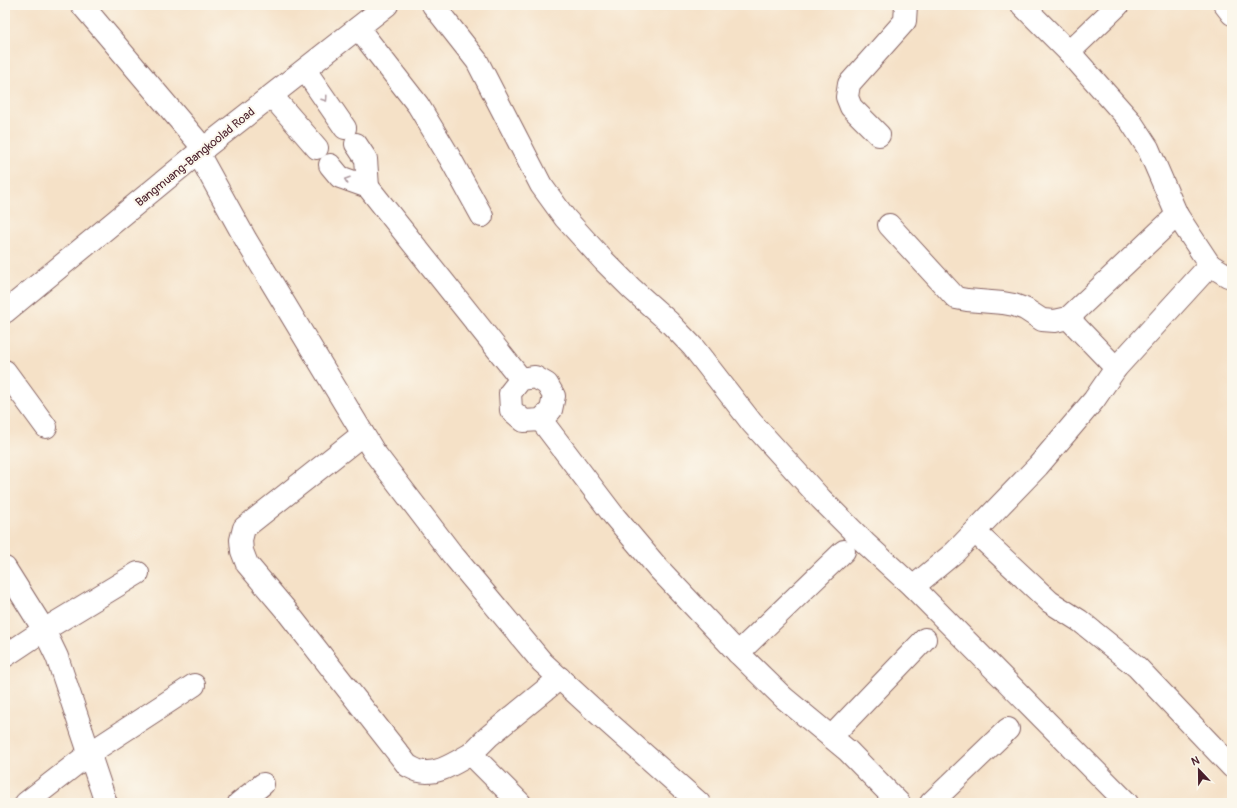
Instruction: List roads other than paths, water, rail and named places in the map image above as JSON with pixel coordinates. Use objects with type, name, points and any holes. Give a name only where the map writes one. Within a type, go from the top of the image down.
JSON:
[{"type":"street","points":[[82,5],[201,151],[246,240],[374,452],[452,554],[542,662],[699,803]]},
{"type":"street","name":"Bangmuang-Bangkoolad Road","points":[[5,312],[201,151],[387,5]]},
{"type":"street","points":[[433,5],[477,61],[541,185],[564,218],[632,289],[694,347],[752,423],[821,499],[865,543],[913,587],[1127,803]]},
{"type":"street","points":[[879,135],[851,106],[847,97],[849,84],[905,21],[906,5]]},
{"type":"street","points":[[1022,5],[1069,52],[1131,122],[1148,148],[1177,215],[1210,266],[1228,276],[1232,276]]},
{"type":"street","points":[[1069,52],[1118,5]]},
{"type":"street","points":[[1225,5],[1232,14]]},
{"type":"street","points":[[358,28],[418,105],[450,158],[482,216]]},
{"type":"street","points":[[305,70],[366,159],[368,187]]},
{"type":"street","points":[[272,96],[340,177],[368,187],[521,380]]},
{"type":"street","points":[[889,225],[956,298],[1014,305],[1025,309],[1042,320],[1055,321],[1068,318],[1177,215]]},
{"type":"street","points":[[913,587],[955,552],[1038,466],[1094,400],[1116,368],[1210,266]]},
{"type":"street","points":[[1068,318],[1116,368]]},
{"type":"street","points":[[5,371],[46,427]]},
{"type":"street","points":[[535,377],[548,384],[554,396],[551,410],[541,420],[524,421],[511,410],[510,393],[521,380],[535,377]]},
{"type":"street","points":[[541,420],[614,516],[658,568],[738,653],[784,698],[848,750],[899,803]]},
{"type":"street","points":[[363,434],[244,528],[241,540],[242,551],[247,564],[285,609],[408,766],[419,771],[429,772],[443,769],[471,754],[489,736],[560,678]]},
{"type":"street","points":[[975,532],[1050,602],[1085,625],[1137,667],[1232,767]]},
{"type":"street","points":[[738,653],[844,551]]},
{"type":"street","points":[[5,568],[44,630],[58,657],[106,803]]},
{"type":"street","points":[[5,656],[44,630],[138,573]]},
{"type":"street","points":[[831,737],[926,639]]},
{"type":"street","points":[[26,803],[90,753],[194,685]]},
{"type":"street","points":[[931,803],[1008,729]]},
{"type":"street","points":[[471,754],[520,803]]},
{"type":"street","points":[[239,803],[263,784]]}]
